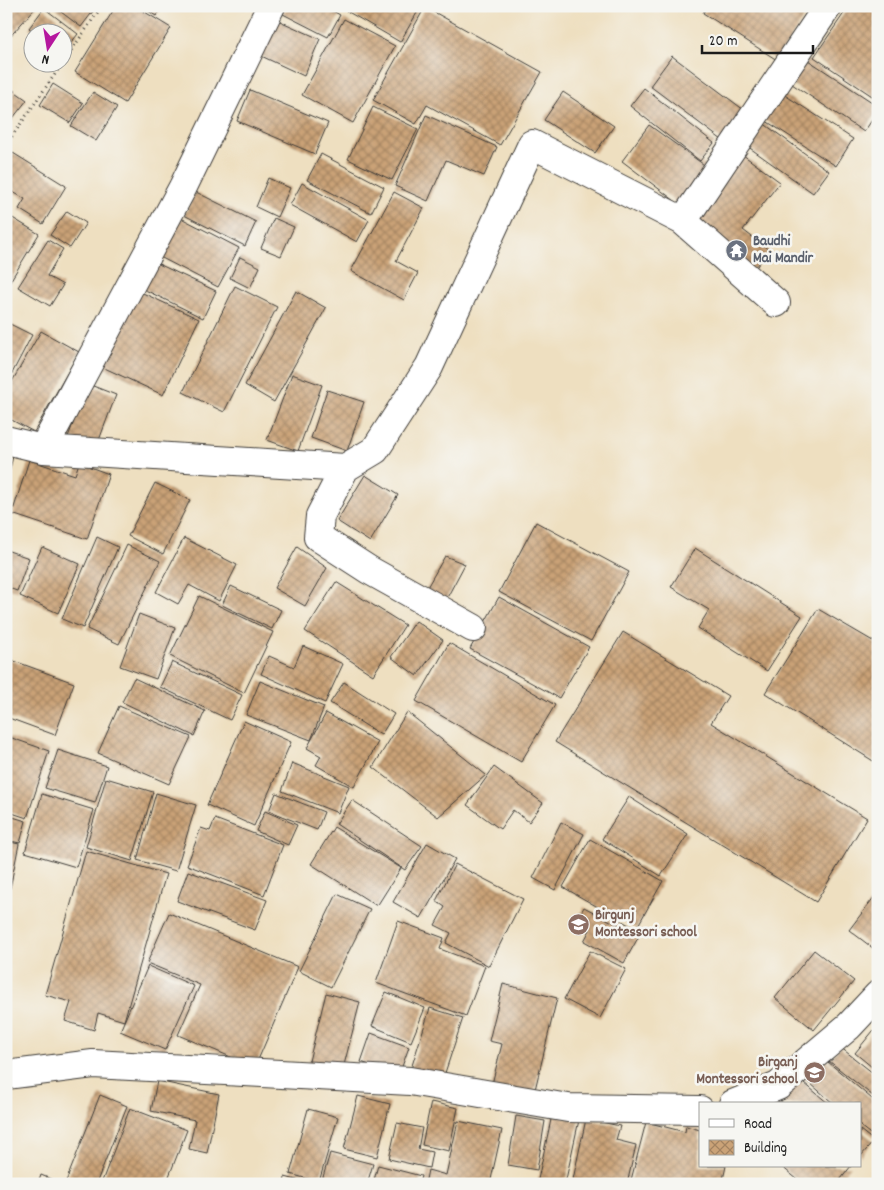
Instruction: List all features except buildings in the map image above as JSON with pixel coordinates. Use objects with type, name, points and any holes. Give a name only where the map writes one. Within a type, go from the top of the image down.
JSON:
[{"type":"street","points":[[43,449],[183,188],[271,6]]},
{"type":"street","points":[[683,221],[828,6]]},
{"type":"street","points":[[473,628],[369,570],[318,537],[320,516],[345,468],[375,450],[429,367],[532,144],[683,221],[776,303]]},
{"type":"street","points":[[6,440],[43,449],[345,468]]},
{"type":"street","points":[[738,1102],[778,1086],[849,1026],[878,995]]},
{"type":"street","points":[[6,1075],[93,1064],[410,1082],[568,1108],[699,1110]]},
{"type":"path","points":[[6,146],[13,133],[102,6]]},
{"type":"place","name":"Baudhi Mai Mandir","points":[[737,251]]},
{"type":"place","name":"Birgunj Montessori school","points":[[579,925]]},
{"type":"place","name":"Birganj Montessori school","points":[[814,1072]]}]
